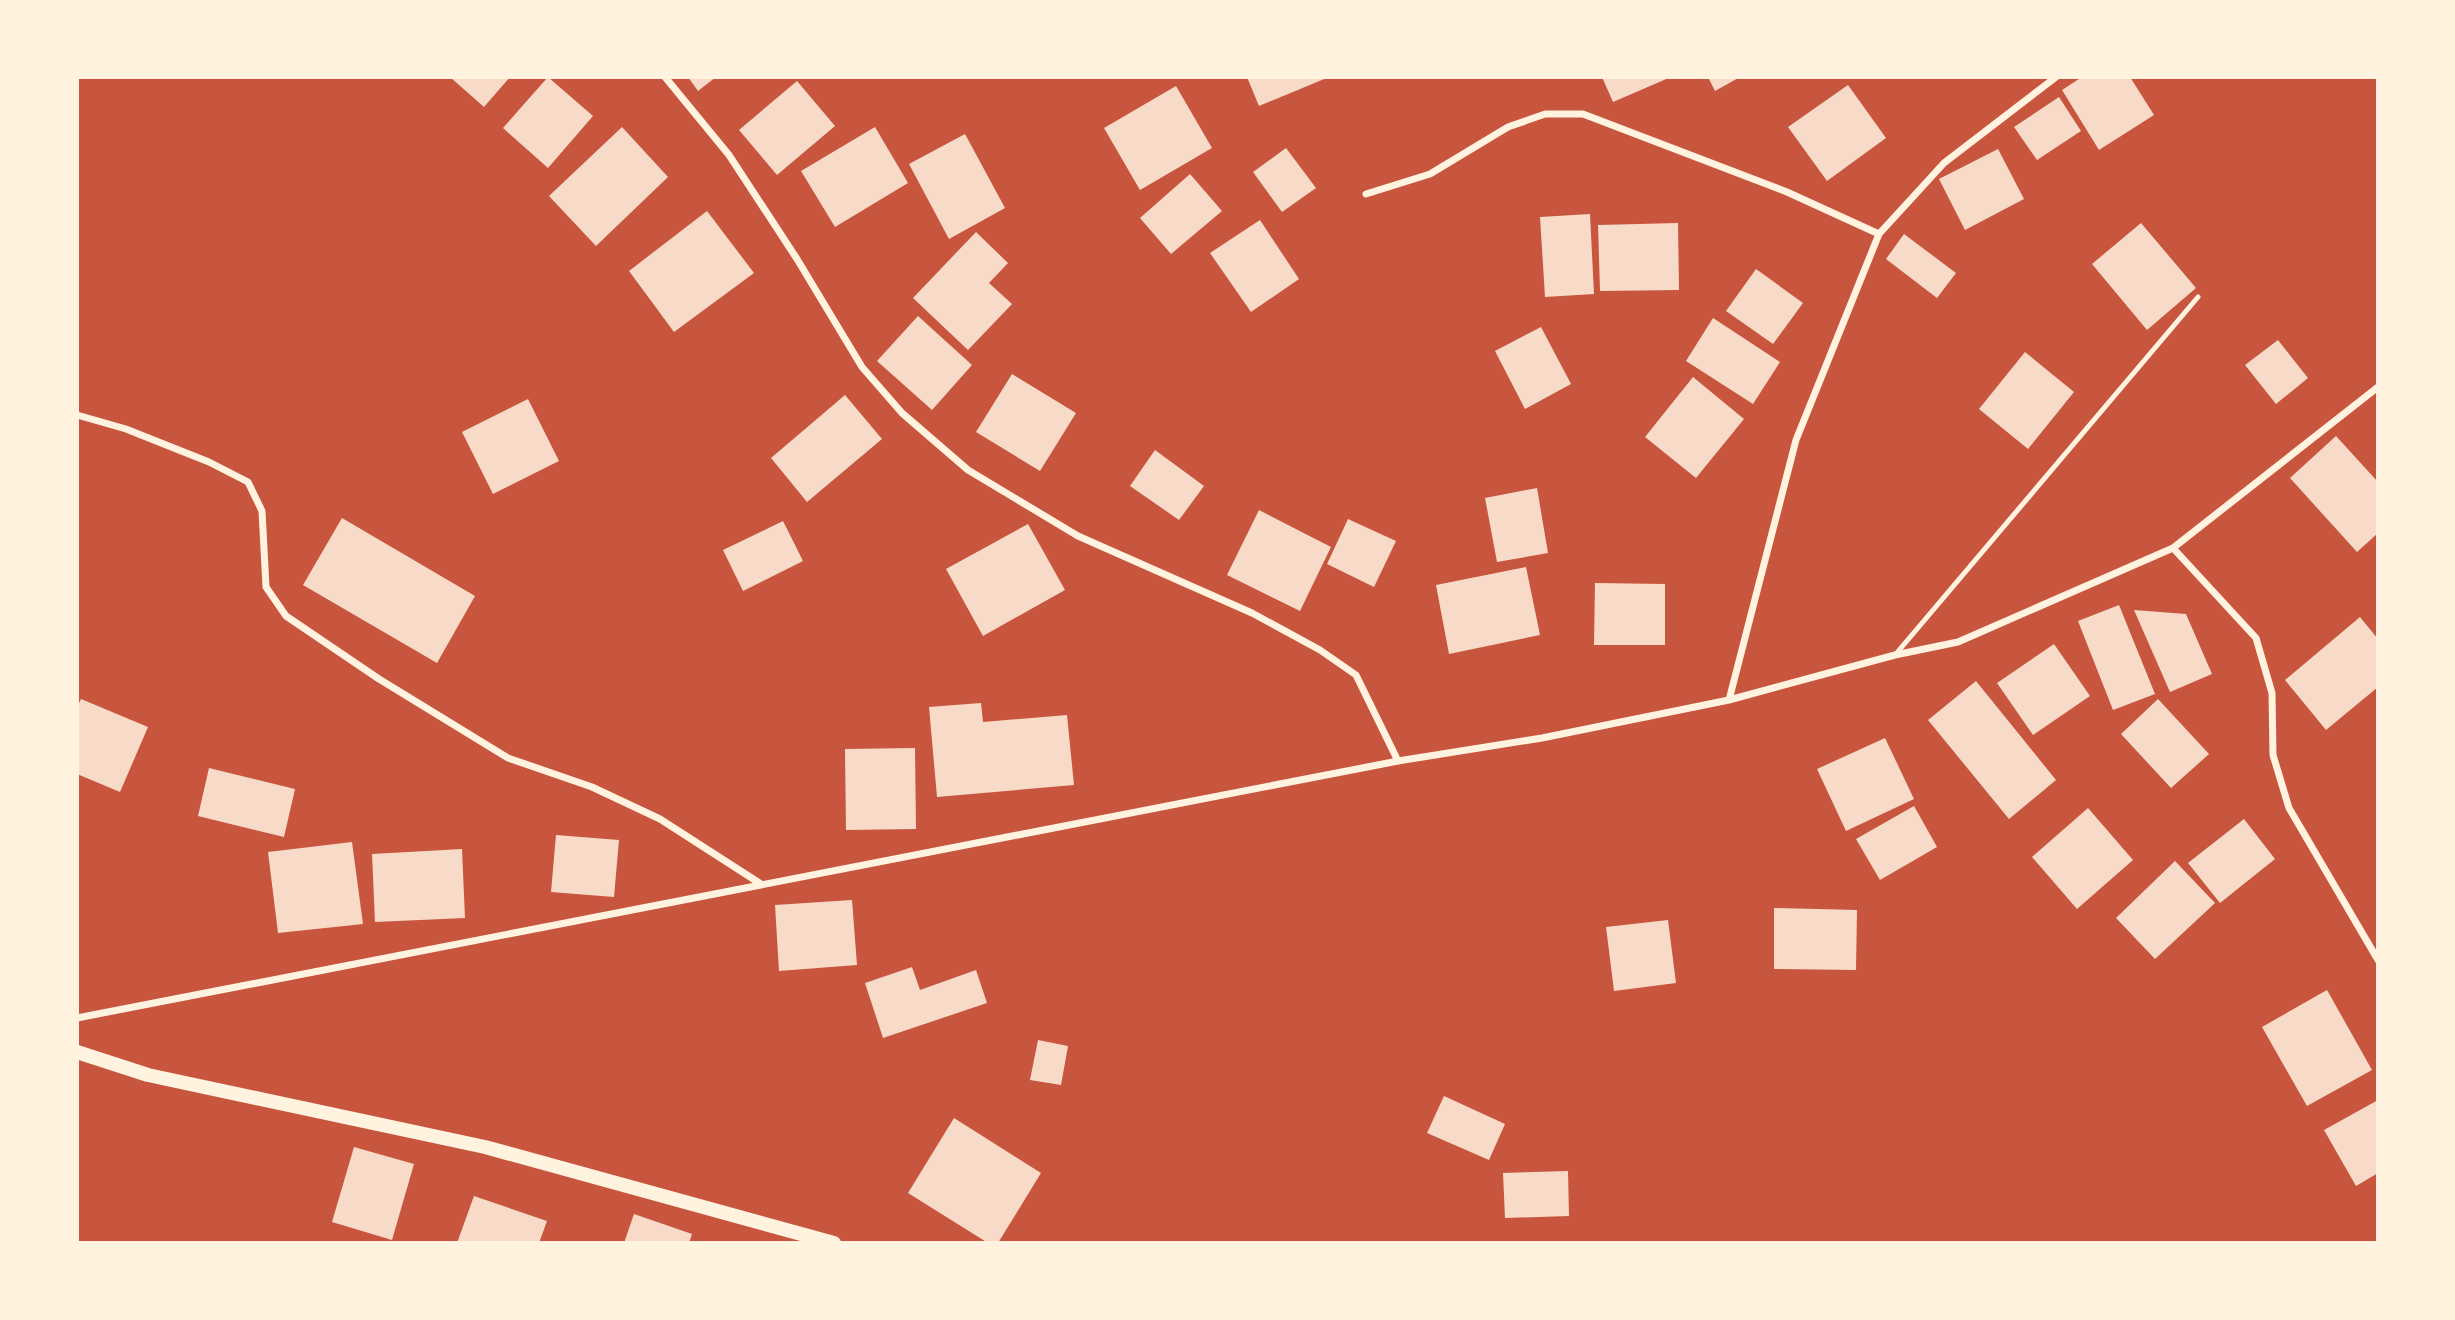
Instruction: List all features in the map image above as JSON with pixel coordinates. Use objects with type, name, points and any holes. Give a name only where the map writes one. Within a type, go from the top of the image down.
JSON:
[{"type":"main road","points":[[77,1052],[148,1074],[485,1147],[834,1243]]},
{"type":"street","points":[[665,77],[729,155],[797,259],[862,367],[902,413],[968,470],[1078,536],[1252,613],[1320,650],[1356,675],[1398,761]]},
{"type":"street","points":[[1729,700],[1796,440],[1879,234],[1944,163],[2056,77]]},
{"type":"street","points":[[1366,194],[1430,173],[1508,127],[1545,114],[1583,114],[1787,192],[1879,234]]},
{"type":"street","points":[[77,1018],[1398,761],[1542,738],[1729,700],[1895,655],[1958,642],[2173,548],[2378,387]]},
{"type":"street","points":[[77,415],[126,429],[209,462],[248,482],[262,512],[267,587],[286,616],[379,679],[508,758],[592,787],[660,819],[762,884]]},
{"type":"street","points":[[2173,548],[2256,638],[2272,693],[2273,755],[2289,808],[2378,960]]},
{"type":"lane","points":[[1895,655],[2198,296]]},
{"type":"building","points":[[450,77],[510,77],[484,107]]},
{"type":"building","points":[[548,77],[593,116],[548,168],[503,128]]},
{"type":"building","points":[[688,77],[716,77],[698,91]]},
{"type":"building","points":[[1247,77],[1329,77],[1259,106]]},
{"type":"building","points":[[1602,77],[1671,77],[1613,102]]},
{"type":"building","points":[[1708,77],[1740,77],[1715,91]]},
{"type":"building","points":[[2082,77],[2130,77],[2154,115],[2099,150],[2062,90]]},
{"type":"building","points":[[797,81],[835,126],[777,175],[739,130]]},
{"type":"building","points":[[1848,85],[1886,138],[1827,181],[1788,127]]},
{"type":"building","points":[[1176,86],[1212,148],[1140,190],[1104,128]]},
{"type":"building","points":[[2059,97],[2081,131],[2037,160],[2014,127]]},
{"type":"building","points":[[622,127],[668,177],[596,246],[549,196]]},
{"type":"building","points":[[875,127],[908,183],[835,227],[801,171]]},
{"type":"building","points":[[965,134],[1005,208],[949,239],[909,164]]},
{"type":"building","points":[[1286,148],[1316,188],[1282,212],[1253,172]]},
{"type":"building","points":[[1998,149],[2024,199],[1965,230],[1939,179]]},
{"type":"building","points":[[1190,174],[1222,211],[1171,254],[1140,218]]},
{"type":"building","points":[[707,211],[754,273],[674,332],[629,271]]},
{"type":"building","points":[[1590,214],[1594,294],[1545,297],[1540,217]]},
{"type":"building","points":[[1260,220],[1299,279],[1251,312],[1210,253]]},
{"type":"building","points":[[1678,223],[1679,290],[1600,291],[1598,225]]},
{"type":"building","points":[[2141,223],[2196,288],[2147,330],[2092,264]]},
{"type":"building","points":[[976,232],[1008,263],[989,283],[1012,304],[968,350],[913,298]]},
{"type":"building","points":[[1904,234],[1956,273],[1937,298],[1886,259]]},
{"type":"building","points":[[1756,269],[1803,303],[1773,344],[1726,311]]},
{"type":"building","points":[[918,316],[972,365],[932,410],[877,361]]},
{"type":"building","points":[[1713,318],[1780,362],[1753,404],[1686,361]]},
{"type":"building","points":[[1541,327],[1571,384],[1525,409],[1495,351]]},
{"type":"building","points":[[2278,340],[2308,378],[2276,404],[2245,365]]},
{"type":"building","points":[[2025,352],[2074,392],[2028,449],[1979,409]]},
{"type":"building","points":[[1012,374],[1076,413],[1040,471],[976,432]]},
{"type":"building","points":[[1693,377],[1744,419],[1696,478],[1645,437]]},
{"type":"building","points":[[845,395],[882,439],[807,502],[771,458]]},
{"type":"building","points":[[528,399],[559,461],[493,494],[462,432]]},
{"type":"building","points":[[2336,436],[2378,482],[2378,533],[2357,552],[2290,478]]},
{"type":"building","points":[[1155,450],[1204,486],[1179,520],[1130,486]]},
{"type":"building","points":[[1537,488],[1548,553],[1497,562],[1485,498]]},
{"type":"building","points":[[1259,510],[1331,547],[1300,611],[1227,575]]},
{"type":"building","points":[[342,518],[475,596],[437,663],[303,585]]},
{"type":"building","points":[[1348,519],[1396,541],[1374,587],[1327,564]]},
{"type":"building","points":[[783,521],[803,561],[743,591],[723,550]]},
{"type":"building","points":[[1028,524],[1065,590],[983,636],[946,569]]},
{"type":"building","points":[[1526,567],[1540,635],[1449,654],[1436,585]]},
{"type":"building","points":[[1595,583],[1665,584],[1665,645],[1594,645]]},
{"type":"building","points":[[2119,605],[2155,694],[2113,710],[2078,621]]},
{"type":"building","points":[[2134,610],[2186,614],[2212,674],[2170,692]]},
{"type":"building","points":[[2360,617],[2378,639],[2378,687],[2326,730],[2285,680]]},
{"type":"building","points":[[2054,644],[2090,696],[2033,735],[1997,683]]},
{"type":"building","points":[[1976,681],[2056,780],[2009,819],[1928,720]]},
{"type":"building","points":[[81,699],[148,727],[120,792],[77,774],[77,707]]},
{"type":"building","points":[[2158,699],[2209,754],[2171,788],[2121,734]]},
{"type":"building","points":[[981,703],[983,722],[1067,715],[1074,785],[937,797],[929,707]]},
{"type":"building","points":[[1885,738],[1914,799],[1846,831],[1817,769]]},
{"type":"building","points":[[915,748],[916,829],[846,830],[845,749]]},
{"type":"building","points":[[209,768],[295,789],[284,837],[198,816]]},
{"type":"building","points":[[1914,806],[1937,847],[1880,880],[1856,839]]},
{"type":"building","points":[[2088,808],[2133,860],[2077,909],[2032,857]]},
{"type":"building","points":[[2244,819],[2275,859],[2220,903],[2188,863]]},
{"type":"building","points":[[556,835],[619,840],[614,897],[551,892]]},
{"type":"building","points":[[352,842],[363,924],[278,933],[268,852]]},
{"type":"building","points":[[462,849],[465,918],[375,922],[372,854]]},
{"type":"building","points":[[2175,861],[2215,903],[2155,959],[2116,918]]},
{"type":"building","points":[[852,900],[857,965],[779,971],[775,905]]},
{"type":"building","points":[[1774,908],[1857,910],[1856,970],[1774,969]]},
{"type":"building","points":[[1668,920],[1676,983],[1614,991],[1606,927]]},
{"type":"building","points":[[912,967],[920,990],[976,970],[987,1003],[883,1038],[865,983]]},
{"type":"building","points":[[2327,990],[2372,1070],[2307,1106],[2262,1027]]},
{"type":"building","points":[[1038,1040],[1068,1046],[1061,1085],[1030,1080]]},
{"type":"building","points":[[1444,1096],[1505,1124],[1489,1160],[1427,1133]]},
{"type":"building","points":[[2378,1100],[2378,1173],[2356,1186],[2324,1130]]},
{"type":"building","points":[[954,1118],[1041,1173],[998,1243],[988,1243],[908,1193]]},
{"type":"building","points":[[354,1147],[414,1164],[392,1240],[332,1222]]},
{"type":"building","points":[[1568,1171],[1569,1216],[1505,1218],[1503,1173]]},
{"type":"building","points":[[474,1196],[547,1221],[539,1243],[457,1243]]},
{"type":"building","points":[[634,1214],[692,1234],[689,1243],[624,1243]]}]
